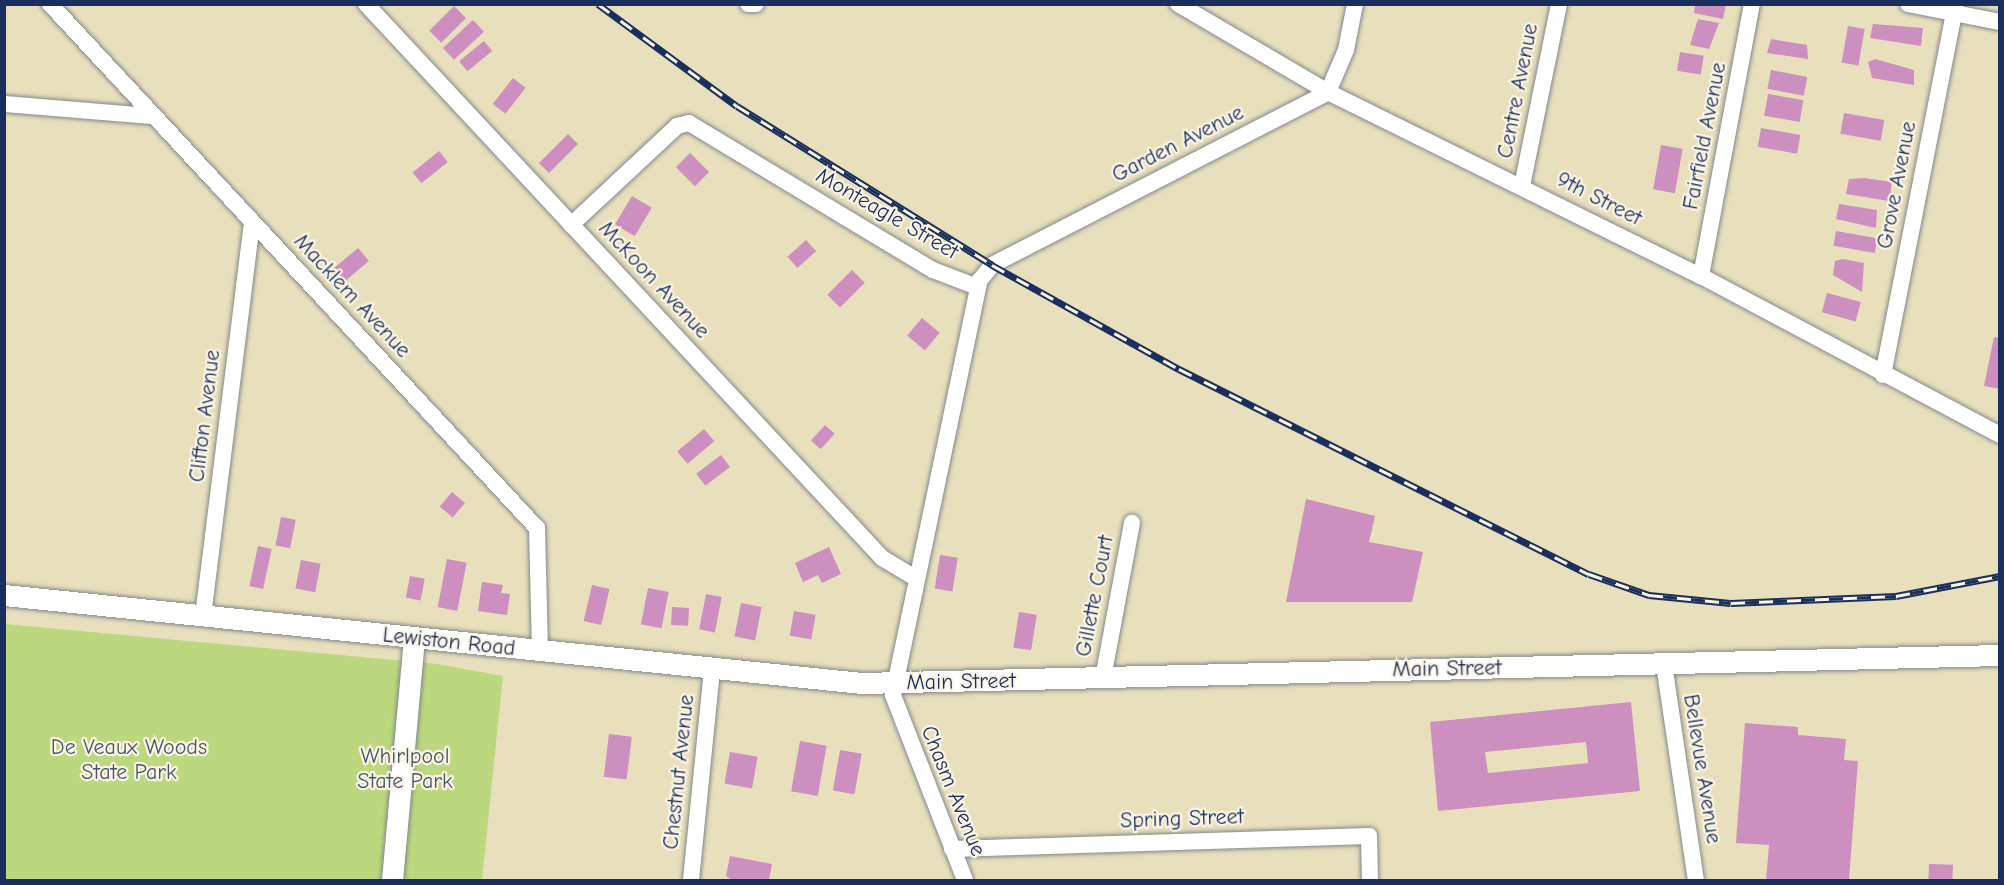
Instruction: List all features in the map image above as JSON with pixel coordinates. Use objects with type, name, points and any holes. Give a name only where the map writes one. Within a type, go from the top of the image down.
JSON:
[{"type":"main road","name":"Lewiston Road","points":[[4,596],[712,669],[894,683]]},
{"type":"main road","points":[[392,880],[414,638]]},
{"type":"main road","name":"Main Street","points":[[894,683],[2000,655]]},
{"type":"street","name":"Macklem Avenue","points":[[50,4],[150,116],[537,528],[540,651]]},
{"type":"street","name":"McKoon Avenue","points":[[366,4],[882,558],[915,578]]},
{"type":"street","points":[[748,4],[756,4]]},
{"type":"street","name":"9th Street","points":[[1179,4],[1188,15],[1328,92],[1701,276],[1883,375],[2000,435]]},
{"type":"street","points":[[1328,92],[1346,50],[1355,4]]},
{"type":"street","name":"Centre Avenue","points":[[1522,186],[1559,4]]},
{"type":"street","name":"Fairfield Avenue","points":[[1701,276],[1752,4]]},
{"type":"street","points":[[1908,4],[1955,9],[2000,22]]},
{"type":"street","name":"Grove Avenue","points":[[1883,375],[1955,9]]},
{"type":"street","name":"Garden Avenue","points":[[977,287],[992,266],[1328,92]]},
{"type":"street","points":[[4,104],[150,116]]},
{"type":"street","name":"Monteagle Street","points":[[571,225],[677,126],[689,123],[933,270],[977,287]]},
{"type":"street","name":"Clifton Avenue","points":[[203,616],[252,222]]},
{"type":"street","points":[[894,683],[977,287]]},
{"type":"street","name":"Gillette Court","points":[[1103,678],[1131,523]]},
{"type":"street","name":"Bellevue Avenue","points":[[1664,664],[1696,880]]},
{"type":"street","name":"Chestnut Avenue","points":[[690,880],[712,669]]},
{"type":"street","name":"Chasm Avenue","points":[[894,683],[894,705],[965,880]]},
{"type":"street","name":"Spring Street","points":[[952,849],[1368,836],[1370,880]]},
{"type":"green space","name":"De Veaux Woods State Park","points":[[5,624],[437,664],[503,676],[482,880],[5,880]]},
{"type":"building","points":[[1695,4],[1726,4],[1723,19],[1694,13]]},
{"type":"building","points":[[454,6],[466,18],[441,43],[429,31]]},
{"type":"building","points":[[1698,19],[1719,23],[1709,49],[1690,45]]},
{"type":"building","points":[[473,20],[484,32],[454,60],[443,48]]},
{"type":"building","points":[[1873,24],[1923,28],[1921,46],[1870,38]]},
{"type":"building","points":[[1848,26],[1865,29],[1858,65],[1842,62]]},
{"type":"building","points":[[1771,39],[1807,45],[1808,59],[1767,53]]},
{"type":"building","points":[[484,41],[492,51],[467,71],[459,61]]},
{"type":"building","points":[[1680,52],[1704,56],[1701,75],[1677,71]]},
{"type":"building","points":[[1875,59],[1914,70],[1914,85],[1872,78],[1868,62]]},
{"type":"building","points":[[1771,70],[1807,77],[1804,96],[1767,89]]},
{"type":"building","points":[[513,78],[526,88],[505,114],[493,104]]},
{"type":"building","points":[[1768,94],[1803,100],[1800,122],[1764,116]]},
{"type":"building","points":[[1844,113],[1884,120],[1881,141],[1840,134]]},
{"type":"building","points":[[1761,128],[1800,135],[1797,154],[1758,147]]},
{"type":"building","points":[[568,134],[578,144],[549,173],[539,163]]},
{"type":"building","points":[[1661,145],[1683,149],[1675,193],[1653,189]]},
{"type":"building","points":[[439,151],[448,162],[421,183],[413,172]]},
{"type":"building","points":[[690,153],[709,172],[695,186],[676,167]]},
{"type":"building","points":[[1865,178],[1892,182],[1889,201],[1846,194],[1849,179]]},
{"type":"building","points":[[632,196],[652,208],[635,236],[615,224]]},
{"type":"building","points":[[1839,204],[1877,210],[1876,228],[1836,219]]},
{"type":"building","points":[[1836,231],[1877,238],[1875,253],[1833,246]]},
{"type":"building","points":[[806,240],[816,251],[797,268],[787,257]]},
{"type":"building","points":[[358,248],[369,261],[341,285],[330,272]]},
{"type":"building","points":[[1843,259],[1864,263],[1862,292],[1833,275],[1835,261]]},
{"type":"building","points":[[852,270],[865,283],[840,307],[827,295]]},
{"type":"building","points":[[1827,293],[1861,302],[1856,321],[1822,312]]},
{"type":"building","points":[[922,318],[940,333],[925,350],[907,336]]},
{"type":"building","points":[[1994,337],[2000,338],[2000,389],[1984,386]]},
{"type":"building","points":[[825,425],[835,434],[821,449],[811,441]]},
{"type":"building","points":[[704,429],[714,441],[687,464],[677,451]]},
{"type":"building","points":[[721,455],[730,467],[705,486],[696,474]]},
{"type":"building","points":[[452,492],[465,503],[453,517],[440,507]]},
{"type":"building","points":[[1306,499],[1375,516],[1369,542],[1423,552],[1412,602],[1286,602]]},
{"type":"building","points":[[281,517],[296,520],[290,548],[275,545]]},
{"type":"building","points":[[258,546],[272,549],[263,589],[249,586]]},
{"type":"building","points":[[829,547],[841,574],[822,583],[818,575],[803,582],[795,563]]},
{"type":"building","points":[[940,555],[958,558],[952,591],[935,589]]},
{"type":"building","points":[[447,559],[467,563],[457,611],[438,607]]},
{"type":"building","points":[[301,560],[321,564],[315,592],[295,588]]},
{"type":"building","points":[[410,576],[425,579],[421,600],[406,598]]},
{"type":"building","points":[[482,582],[503,585],[501,593],[510,594],[507,615],[478,611]]},
{"type":"building","points":[[592,585],[610,589],[601,625],[584,621]]},
{"type":"building","points":[[648,588],[669,592],[662,628],[641,624]]},
{"type":"building","points":[[706,594],[722,597],[715,632],[699,629]]},
{"type":"building","points":[[741,603],[762,607],[755,640],[735,636]]},
{"type":"building","points":[[672,607],[689,608],[688,626],[671,625]]},
{"type":"building","points":[[794,611],[816,615],[811,639],[790,636]]},
{"type":"building","points":[[1019,612],[1037,615],[1031,650],[1013,648]]},
{"type":"building","points":[[1631,702],[1640,791],[1438,811],[1430,722]],"holes":[[[1586,742],[1588,763],[1488,773],[1485,752]]]},
{"type":"building","points":[[1745,723],[1798,727],[1798,735],[1846,739],[1844,760],[1858,761],[1849,880],[1766,880],[1769,845],[1736,843]]},
{"type":"building","points":[[609,734],[632,737],[627,779],[604,777]]},
{"type":"building","points":[[800,741],[827,746],[818,796],[791,791]]},
{"type":"building","points":[[840,750],[862,754],[855,794],[833,790]]},
{"type":"building","points":[[730,752],[758,757],[752,788],[724,784]]},
{"type":"building","points":[[730,856],[772,864],[769,880],[732,880],[726,876]]},
{"type":"building","points":[[1929,864],[1953,865],[1952,880],[1928,880]]},
{"type":"railway","points":[[598,4],[737,106],[992,265],[1179,369],[1589,574],[1649,595],[1731,603],[1896,596],[2000,576]]},
{"type":"park label","name":"Whirlpool State Park","points":[[405,768]]}]
